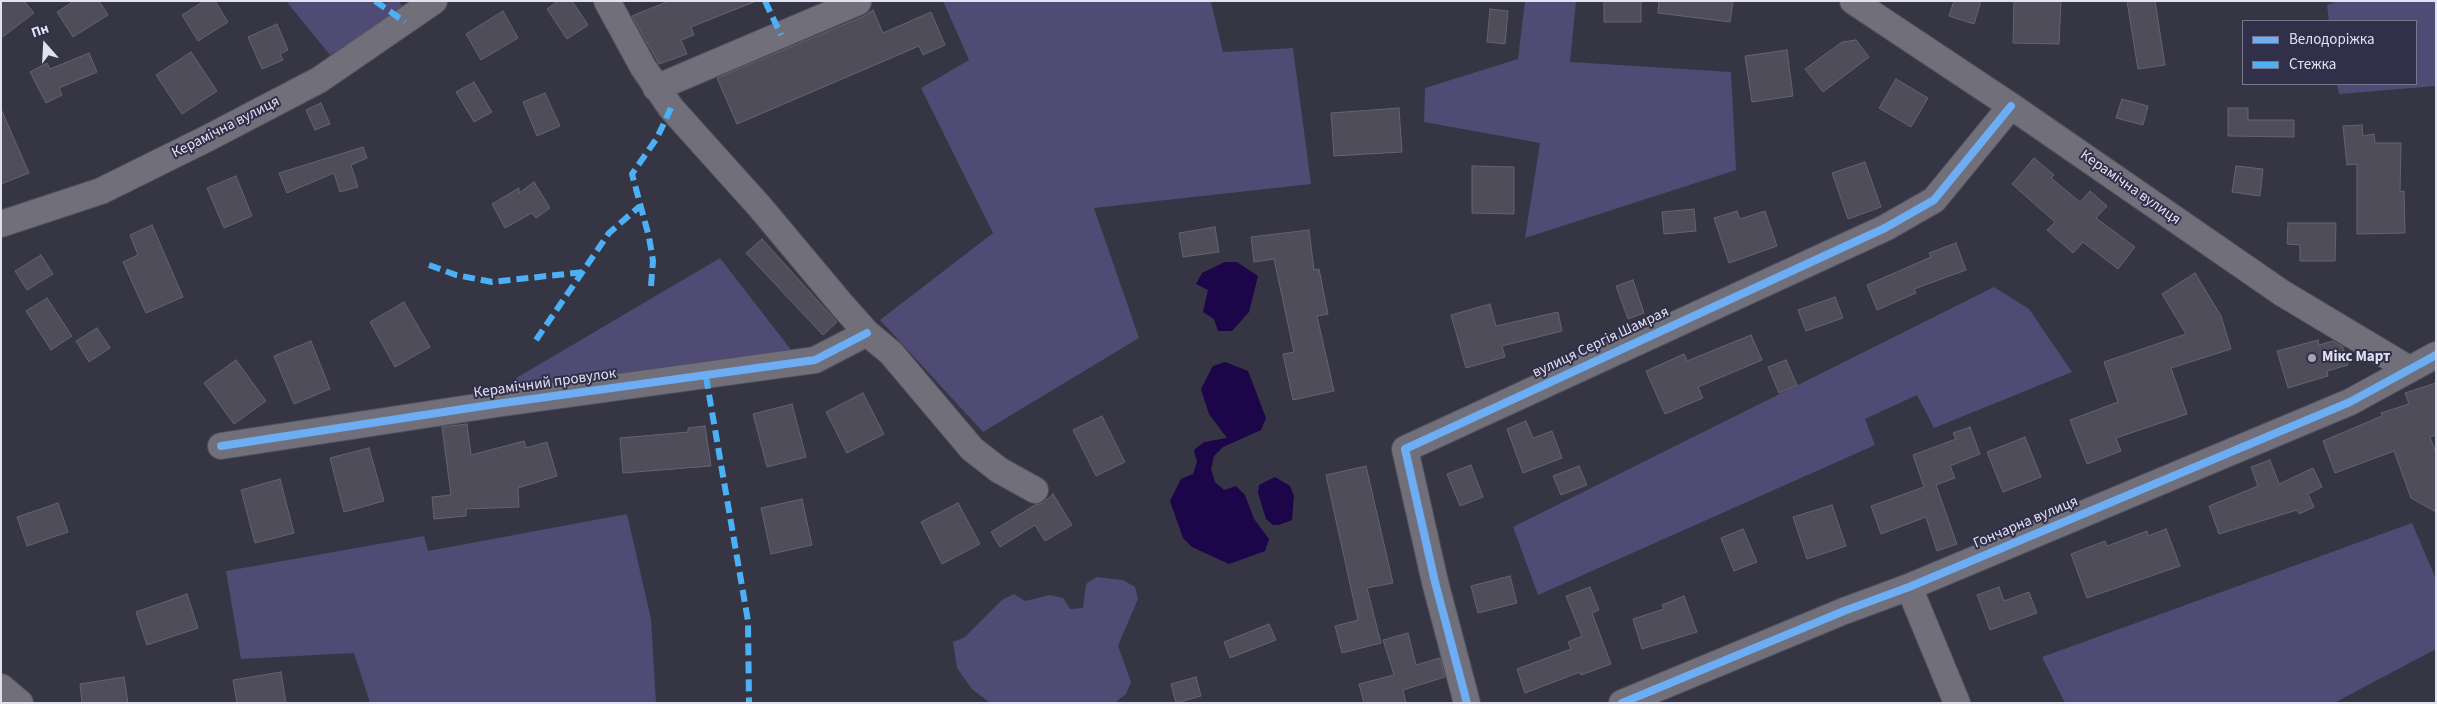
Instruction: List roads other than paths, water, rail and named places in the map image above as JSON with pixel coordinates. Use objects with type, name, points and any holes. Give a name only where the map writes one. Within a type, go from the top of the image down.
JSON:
[{"type":"street","name":"Керамічна вулиця","points":[[1,224],[102,191],[208,138],[319,80],[434,1]]},
{"type":"street","points":[[607,1],[656,88],[671,108],[760,207],[867,333],[891,353],[972,449],[1000,470],[1035,490]]},
{"type":"street","name":"Керамічна вулиця","points":[[1853,1],[2011,106],[2282,293],[2409,369]]},
{"type":"street","points":[[656,88],[858,2]]},
{"type":"street","name":"вулиця Сергія Шамрая","points":[[1467,703],[1434,582],[1405,449],[1885,228],[1934,200],[2011,106]]},
{"type":"street","name":"Керамічний провулок","points":[[222,446],[496,404],[815,360],[867,333]]},
{"type":"street","name":"Гончарна вулиця","points":[[1622,703],[1844,611],[1909,587],[2350,402],[2436,355]]},
{"type":"street","points":[[1909,587],[1957,703]]},
{"type":"street","points":[[1,687],[20,703]]},
{"type":"place","name":"Мікс Март","points":[[2312,358]]}]
